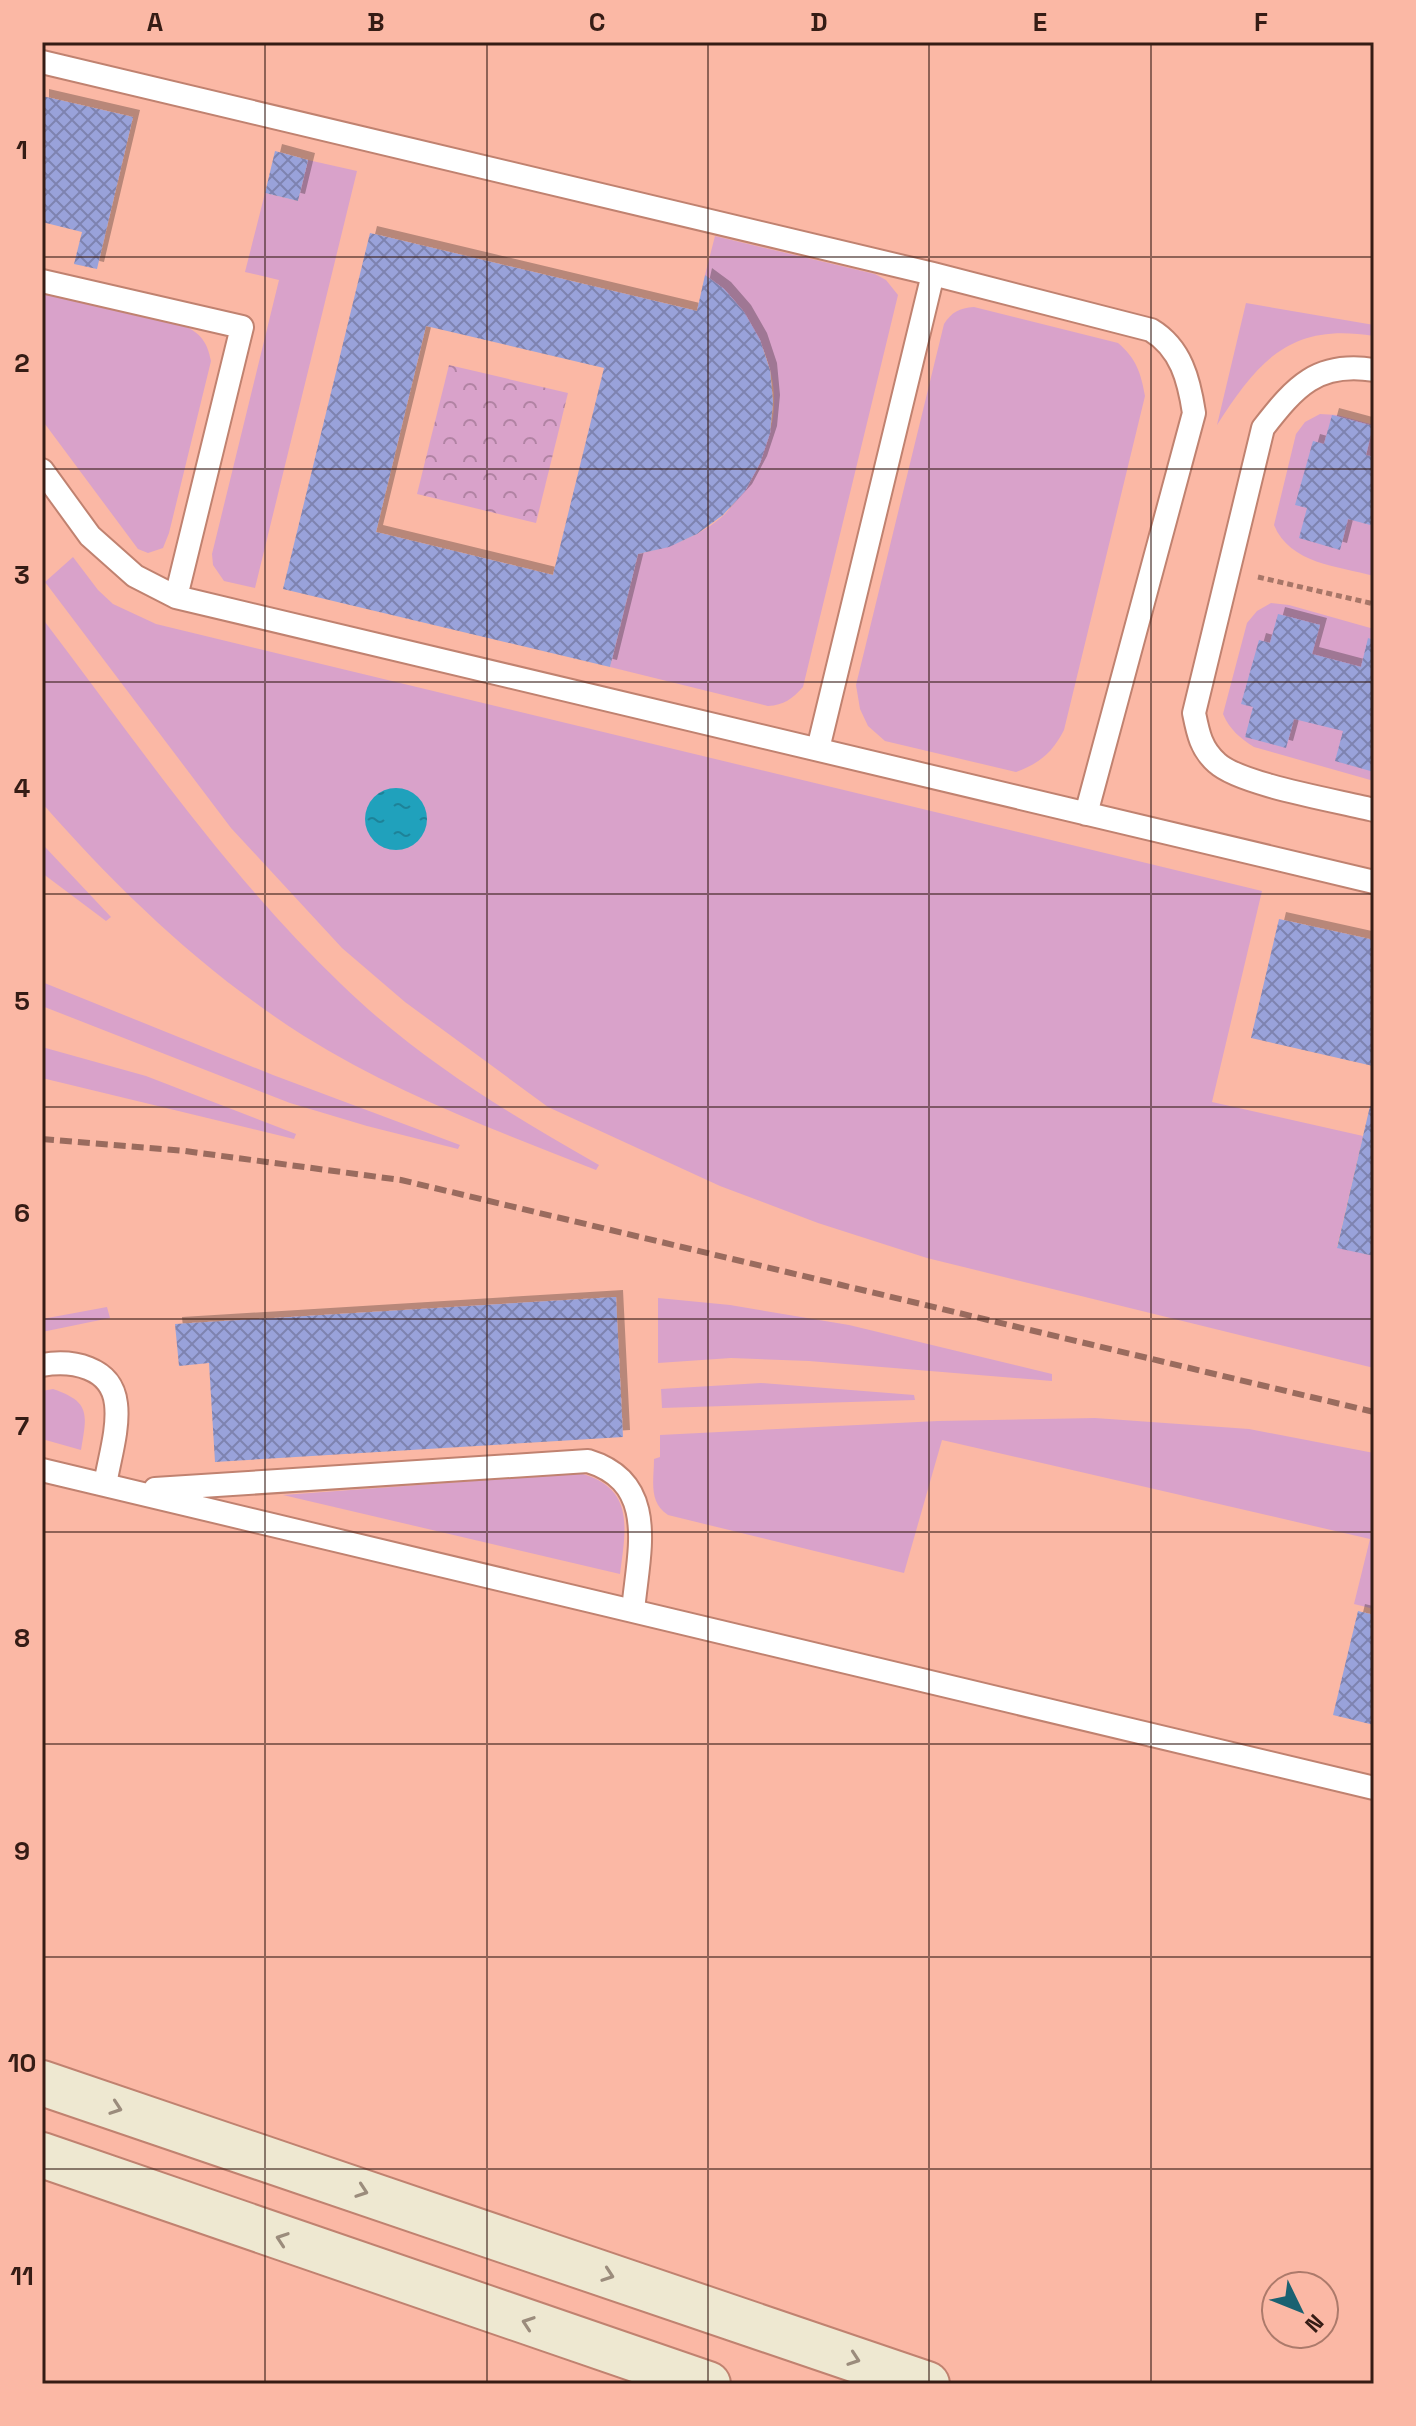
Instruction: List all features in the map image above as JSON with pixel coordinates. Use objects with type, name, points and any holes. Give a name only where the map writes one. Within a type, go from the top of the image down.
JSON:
[{"type":"street","points":[[42,2083],[927,2384]]},
{"type":"street","points":[[42,2155],[708,2384]]},
{"type":"lane","points":[[42,62],[933,274],[1151,330],[1164,338],[1180,360],[1194,413],[1086,814]]},
{"type":"lane","points":[[818,749],[933,274]]},
{"type":"lane","points":[[42,281],[242,327],[176,597]]},
{"type":"lane","points":[[1374,370],[1354,367],[1322,373],[1291,392],[1263,428],[1194,713],[1199,741],[1218,764],[1243,778],[1374,810]]},
{"type":"lane","points":[[42,470],[90,536],[135,576],[176,597],[1374,882]]},
{"type":"lane","points":[[42,1365],[63,1361],[81,1364],[97,1373],[108,1385],[116,1401],[116,1417],[105,1485]]},
{"type":"lane","points":[[133,1491],[588,1461],[606,1466],[622,1479],[638,1508],[640,1523],[633,1611]]},
{"type":"lane","points":[[42,1470],[1374,1788]]},
{"type":"path","points":[[1229,570],[1374,604]]},
{"type":"green space","points":[[308,160],[357,171],[255,588],[224,581],[213,565],[212,554],[279,280],[245,272],[265,193],[298,201]]},
{"type":"green space","points":[[715,236],[875,274],[886,280],[898,295],[803,687],[787,701],[768,706],[610,667],[638,554],[684,540],[725,514],[747,484],[769,435],[774,412],[774,389],[762,346],[738,307],[705,275]]},
{"type":"green space","points":[[42,291],[182,324],[198,335],[207,348],[211,361],[163,548],[148,553],[138,549],[42,420]]},
{"type":"green space","points":[[1246,303],[1374,325],[1374,336],[1345,333],[1320,335],[1298,341],[1279,351],[1247,382],[1217,425]]},
{"type":"green space","points":[[974,307],[1118,343],[1137,366],[1145,396],[1064,730],[1044,756],[1016,772],[885,741],[868,726],[860,709],[856,685],[944,324],[956,311]]},
{"type":"green space","points":[[449,365],[568,393],[536,523],[417,494]]},
{"type":"green space","points":[[1320,414],[1337,415],[1374,425],[1374,576],[1303,556],[1281,538],[1274,525],[1296,434],[1305,422]]},
{"type":"green space","points":[[73,557],[113,604],[156,624],[1262,891],[1212,1102],[1363,1136],[1337,1247],[1374,1256],[1374,1368],[927,1258],[818,1223],[720,1186],[548,1107],[405,1002],[342,948],[231,828],[45,582]]},
{"type":"green space","points":[[1271,603],[1289,605],[1374,629],[1374,781],[1254,747],[1236,733],[1226,720],[1223,714],[1247,623],[1257,611]]},
{"type":"green space","points":[[42,618],[221,853],[299,942],[341,984],[432,1060],[497,1104],[599,1165],[596,1170],[447,1110],[339,1057],[267,1012],[198,958],[133,899],[42,803]]},
{"type":"green space","points":[[42,844],[111,917],[106,921],[42,873]]},
{"type":"green space","points":[[42,982],[273,1075],[460,1145],[458,1149],[290,1103],[42,1006]]},
{"type":"green space","points":[[42,1047],[146,1076],[296,1134],[294,1139],[42,1078]]},
{"type":"green space","points":[[658,1298],[730,1305],[849,1325],[1052,1374],[1052,1381],[809,1361],[731,1358],[658,1363]]},
{"type":"green space","points":[[107,1307],[110,1318],[42,1332],[42,1319]]},
{"type":"green space","points":[[761,1383],[914,1395],[915,1400],[662,1408],[661,1389]]},
{"type":"green space","points":[[53,1389],[74,1399],[84,1411],[81,1450],[42,1439],[42,1391]]},
{"type":"green space","points":[[1095,1418],[1249,1429],[1374,1453],[1374,1609],[1354,1604],[1370,1539],[942,1440],[904,1573],[668,1515],[657,1504],[655,1497],[654,1459],[660,1457],[660,1435],[938,1421]]},
{"type":"green space","points":[[579,1473],[597,1479],[610,1488],[618,1499],[624,1526],[620,1574],[283,1495]]},
{"type":"water","points":[[396,788],[408,790],[418,797],[425,807],[425,831],[418,841],[408,848],[396,850],[384,848],[374,841],[367,831],[365,819],[367,807],[374,797],[384,790]]},
{"type":"building","points":[[42,96],[133,117],[97,269],[74,264],[82,232],[42,222]]},
{"type":"building","points":[[275,151],[308,160],[298,201],[265,193]]},
{"type":"building","points":[[370,233],[697,311],[705,275],[724,289],[744,312],[760,340],[770,370],[773,402],[770,433],[760,463],[745,491],[723,515],[697,534],[669,547],[638,554],[610,667],[283,589]],"holes":[[[426,326],[604,368],[553,575],[376,532]]]},
{"type":"building","points":[[1332,415],[1373,426],[1366,455],[1374,457],[1374,526],[1348,519],[1340,550],[1299,538],[1307,508],[1295,505],[1313,441],[1324,444]]},
{"type":"building","points":[[1278,614],[1320,625],[1312,654],[1361,667],[1368,638],[1374,640],[1374,772],[1335,761],[1343,731],[1294,719],[1286,748],[1245,737],[1253,707],[1241,704],[1259,640],[1270,643]]},
{"type":"building","points":[[1279,919],[1374,940],[1373,1066],[1251,1038]]},
{"type":"building","points":[[1370,1106],[1374,1107],[1374,1256],[1337,1248]]},
{"type":"building","points":[[616,1297],[623,1437],[215,1462],[209,1363],[179,1366],[175,1324]]},
{"type":"building","points":[[1358,1611],[1374,1615],[1374,1725],[1333,1715]]},
{"type":"railway","points":[[42,1139],[185,1151],[401,1180],[1374,1412]]}]
